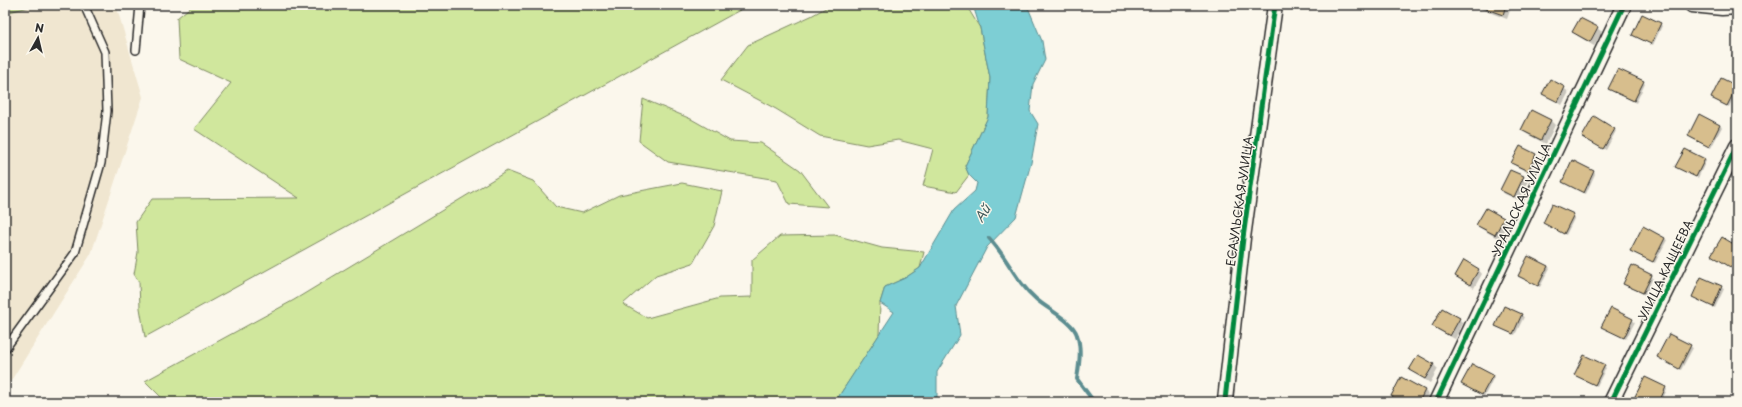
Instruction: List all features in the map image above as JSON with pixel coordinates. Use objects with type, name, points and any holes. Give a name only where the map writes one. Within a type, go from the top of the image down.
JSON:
[{"type":"street","name":"ЕСАУЛЬСКАЯ УЛИЦА","points":[[1227,401],[1243,238],[1275,5]]},
{"type":"street","name":"УРАЛЬСКАЯ УЛИЦА","points":[[1436,402],[1624,5]]},
{"type":"street","points":[[1692,5],[1722,8],[1737,7]]},
{"type":"street","name":"УЛИЦА КАЩЕЕВА","points":[[1611,402],[1737,146]]},
{"type":"lane","points":[[5,349],[75,253],[101,162],[107,111],[105,52],[84,5]]},
{"type":"lane","points":[[136,50],[140,5]]},
{"type":"shaded area","points":[[5,5],[116,5],[143,97],[91,254],[5,390]]},
{"type":"green space","points":[[5,5],[30,5],[29,7],[5,13]]},
{"type":"green space","points":[[193,5],[226,5],[243,9],[265,7],[265,5],[749,5],[145,337],[140,308],[139,282],[134,274],[138,252],[136,222],[152,199],[299,198],[194,129],[231,83],[179,59],[177,18]]},
{"type":"green space","points":[[831,5],[966,5],[980,28],[990,78],[988,117],[965,166],[969,175],[956,192],[923,186],[933,149],[898,140],[867,145],[820,136],[776,109],[721,80],[748,45],[811,16]]},
{"type":"green space","points":[[643,99],[691,119],[730,141],[761,143],[800,170],[828,207],[789,204],[777,180],[668,162],[639,141]]},
{"type":"green space","points":[[507,171],[533,181],[556,207],[582,213],[619,195],[682,183],[722,191],[714,226],[693,263],[656,275],[623,304],[647,318],[720,298],[752,297],[752,260],[780,236],[835,235],[882,248],[924,252],[920,268],[905,278],[885,287],[880,303],[879,335],[835,402],[166,402],[145,381],[294,300]]},
{"type":"water","name":"Ай","points":[[973,5],[1027,5],[1042,41],[1045,60],[1033,84],[1030,111],[1038,124],[1031,163],[1016,217],[987,247],[956,306],[960,335],[937,372],[937,402],[835,402],[894,312],[880,303],[885,287],[905,278],[920,268],[954,210],[975,191],[977,183],[969,175],[965,166],[988,117],[990,78],[980,28]]},
{"type":"building","points":[[1475,5],[1506,5],[1503,15]]},
{"type":"building","points":[[1642,14],[1661,23],[1651,44],[1632,35]]},
{"type":"building","points":[[1580,18],[1598,27],[1590,42],[1572,32]]},
{"type":"building","points":[[1737,45],[1737,58],[1732,56]]},
{"type":"building","points":[[1618,69],[1644,81],[1634,101],[1608,89]]},
{"type":"building","points":[[1721,78],[1737,86],[1727,106],[1711,98]]},
{"type":"building","points":[[1550,79],[1565,87],[1558,102],[1542,94]]},
{"type":"building","points":[[1531,110],[1551,120],[1541,140],[1521,130]]},
{"type":"building","points":[[1699,114],[1720,125],[1709,147],[1688,136]]},
{"type":"building","points":[[1594,116],[1615,129],[1603,149],[1582,137]]},
{"type":"building","points":[[1520,146],[1536,154],[1528,171],[1511,163]]},
{"type":"building","points":[[1685,149],[1705,159],[1696,177],[1675,167]]},
{"type":"building","points":[[1572,160],[1594,171],[1584,193],[1562,182]]},
{"type":"building","points":[[1510,170],[1524,176],[1514,197],[1500,190]]},
{"type":"building","points":[[1552,204],[1574,214],[1564,234],[1543,223]]},
{"type":"building","points":[[1486,208],[1504,218],[1495,235],[1476,225]]},
{"type":"building","points":[[1643,226],[1665,238],[1653,262],[1630,251]]},
{"type":"building","points":[[1722,237],[1737,246],[1737,266],[1735,270],[1711,255]]},
{"type":"building","points":[[1528,256],[1548,266],[1538,286],[1518,276]]},
{"type":"building","points":[[1464,260],[1479,269],[1470,285],[1455,276]]},
{"type":"building","points":[[1632,265],[1652,275],[1643,293],[1623,284]]},
{"type":"building","points":[[1701,277],[1722,286],[1713,307],[1692,297]]},
{"type":"building","points":[[1504,306],[1522,314],[1513,334],[1495,326]]},
{"type":"building","points":[[1442,308],[1460,318],[1450,336],[1432,326]]},
{"type":"building","points":[[1611,308],[1633,319],[1624,338],[1601,327]]},
{"type":"building","points":[[1669,334],[1691,345],[1679,369],[1657,357]]},
{"type":"building","points":[[1418,355],[1434,364],[1425,379],[1409,370]]},
{"type":"building","points":[[1584,355],[1605,365],[1595,385],[1574,375]]},
{"type":"building","points":[[1472,364],[1493,375],[1482,395],[1461,384]]},
{"type":"building","points":[[1401,377],[1425,390],[1419,402],[1402,402],[1391,396]]},
{"type":"building","points":[[1645,377],[1666,387],[1659,402],[1632,402]]},
{"type":"waterway","points":[[989,238],[1029,292],[1041,303],[1065,320],[1075,330],[1079,340],[1080,351],[1077,379],[1094,402]]},
{"type":"cycle path","points":[[1225,400],[1243,238],[1275,5]]},
{"type":"cycle path","points":[[1436,402],[1624,5]]},
{"type":"cycle path","points":[[1611,402],[1737,146]]}]
